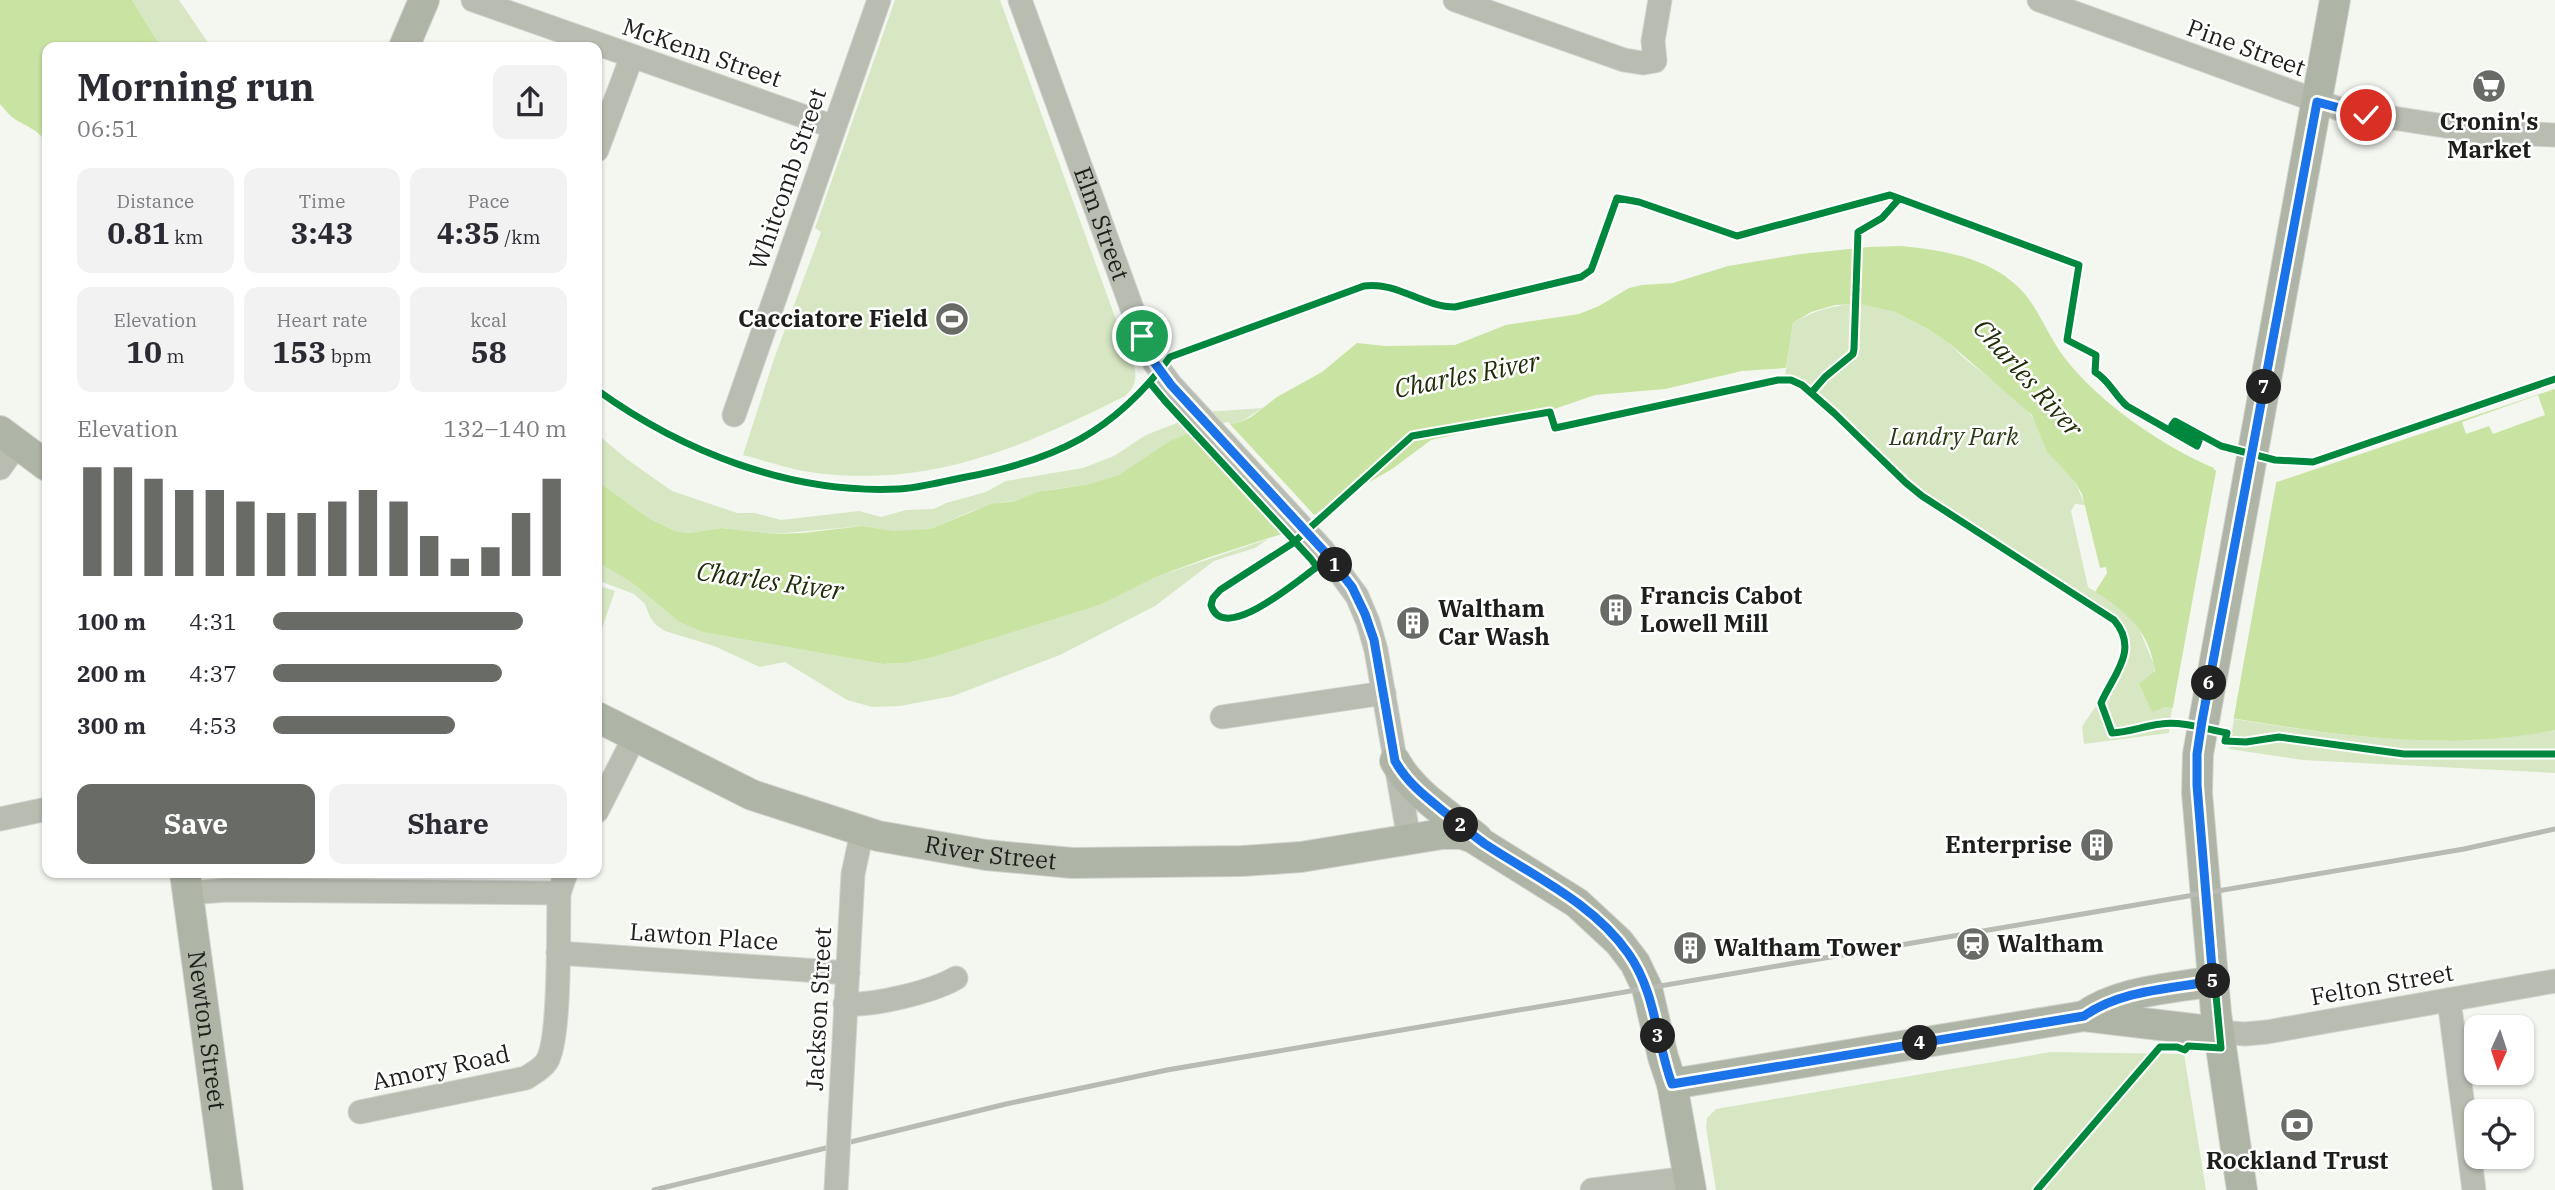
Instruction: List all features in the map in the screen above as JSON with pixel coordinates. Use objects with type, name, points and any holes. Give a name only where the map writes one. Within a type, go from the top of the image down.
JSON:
[{"type":"main road","points":[[406,42],[424,0]]},
{"type":"main road","points":[[2242,1190],[2218,1032],[2197,785],[2197,754],[2335,0]]},
{"type":"main road","points":[[9,437],[42,462]]},
{"type":"main road","name":"River Street","points":[[602,720],[742,791],[862,832],[986,855],[1108,864],[1276,860],[1409,839]]},
{"type":"main road","points":[[1395,761],[1419,792],[1483,843],[1555,887],[1605,928],[1635,963],[1647,989],[1660,1047],[1672,1084],[1690,1184]]},
{"type":"main road","points":[[1409,839],[1455,834],[1483,843]]},
{"type":"main road","name":"Newton Street","points":[[187,883],[228,1190]]},
{"type":"main road","points":[[2084,1016],[2117,998],[2213,981]]},
{"type":"main road","points":[[1672,1084],[2084,1016],[2218,1032]]},
{"type":"street","name":"McKenn Street","points":[[473,0],[592,42]]},
{"type":"street","name":"Whitcomb Street","points":[[734,415],[878,0]]},
{"type":"street","name":"Elm Street","points":[[1020,0],[1146,345],[1160,370],[1176,391],[1323,550],[1346,579],[1365,614],[1374,640],[1409,839]]},
{"type":"street","points":[[1455,0],[1624,60],[1643,64],[1655,61],[1653,41],[1660,0]]},
{"type":"street","name":"Pine Street","points":[[2039,0],[2317,102],[2353,112],[2455,129],[2555,135]]},
{"type":"street","name":"McKenn Street","points":[[602,45],[834,127]]},
{"type":"street","points":[[602,137],[632,56]]},
{"type":"street","points":[[0,468],[9,437]]},
{"type":"street","points":[[1222,717],[1384,693]]},
{"type":"street","points":[[602,801],[635,736]]},
{"type":"street","points":[[0,819],[42,810]]},
{"type":"street","name":"Jackson Street","points":[[837,1181],[853,874],[862,832]]},
{"type":"street","points":[[187,883],[228,890],[563,883]]},
{"type":"street","name":"Amory Road","points":[[359,1111],[526,1078],[541,1068],[550,1052],[554,1028],[563,883]]},
{"type":"street","name":"Lawton Place","points":[[558,953],[848,973]]},
{"type":"street","points":[[845,1004],[867,1004],[893,998],[933,988],[957,978]]},
{"type":"street","name":"Felton Street","points":[[2218,1032],[2260,1033],[2555,981]]},
{"type":"street","points":[[2449,1000],[2474,1190]]},
{"type":"street","points":[[1592,1190],[1690,1184]]},
{"type":"green space","points":[[132,0],[179,0],[208,42],[158,42]]},
{"type":"green space","points":[[895,0],[1000,0],[1133,363],[1135,380],[1125,396],[1087,415],[1050,432],[976,459],[899,474],[859,476],[807,472],[743,455],[774,359],[821,232],[815,228]]},
{"type":"green space","name":"Landry Park","points":[[1859,304],[1895,312],[1928,329],[2024,406],[2036,422],[2047,452],[2075,482],[2085,505],[2075,504],[2071,511],[2088,587],[2122,609],[2137,624],[2155,667],[2153,675],[2139,684],[2152,711],[2172,708],[2169,733],[2084,744],[2082,727],[2108,687],[2121,658],[2122,644],[2117,630],[2106,618],[1912,492],[1832,415],[1785,376],[1793,323],[1824,309]]},
{"type":"green space","points":[[1262,408],[1241,422],[1205,430],[1119,475],[1003,502],[972,511],[930,529],[912,532],[862,526],[775,534],[721,528],[689,533],[675,531],[650,519],[602,485],[602,438],[672,491],[737,513],[755,513],[781,520],[859,511],[881,517],[906,510],[934,509],[986,492],[1006,481],[1083,468],[1114,456],[1146,435],[1205,412]]},
{"type":"green space","points":[[1268,539],[1255,548],[1214,561],[1155,606],[1060,655],[953,696],[900,706],[872,707],[847,700],[785,662],[760,667],[714,646],[665,631],[656,625],[645,604],[634,594],[602,582],[602,565],[631,582],[679,622],[702,632],[883,664],[930,658],[1100,605],[1156,577]]},
{"type":"green space","points":[[602,587],[615,591],[602,629]]},
{"type":"green space","points":[[2234,719],[2394,739],[2474,740],[2555,730],[2555,773],[2303,760],[2229,749]]},
{"type":"green space","points":[[2051,1052],[2184,1054],[2206,1190],[1716,1190],[1706,1127],[1707,1118],[1716,1109]]},
{"type":"water","points":[[0,0],[132,0],[158,42],[42,42],[42,137],[12,117],[0,104]]},
{"type":"water","name":"Charles River","points":[[1902,246],[1952,254],[1983,264],[2012,281],[2030,300],[2064,357],[2094,390],[2153,435],[2214,470],[2277,482],[2555,389],[2555,730],[2506,737],[2408,740],[2311,730],[2165,707],[2152,712],[2139,684],[2155,671],[2148,645],[2127,615],[2095,592],[2107,573],[2106,567],[2100,568],[2082,494],[2075,482],[2047,452],[2032,415],[1950,344],[1928,329],[1895,312],[1859,304],[1835,305],[1811,312],[1793,323],[1786,368],[1742,371],[1665,389],[1595,395],[1531,417],[1431,440],[1392,469],[1291,531],[1156,577],[1100,605],[930,658],[883,664],[702,632],[679,622],[631,582],[602,565],[602,485],[650,519],[675,531],[689,533],[721,528],[775,534],[862,526],[895,531],[930,529],[991,504],[1016,501],[1038,492],[1089,484],[1119,475],[1170,441],[1189,433],[1241,422],[1277,397],[1322,372],[1357,343],[1385,346],[1455,345],[1506,325],[1579,314],[1599,306],[1629,288],[1673,283],[1728,266],[1801,254]]},
{"type":"pier","points":[[2538,395],[2545,415],[2493,434],[2489,426],[2466,434],[2462,422]]},
{"type":"pier","points":[[1228,422],[1317,518],[1285,537],[1188,430]]},
{"type":"pier","points":[[2217,466],[2277,478],[2233,722],[2172,712]]},
{"type":"railway","points":[[654,1190],[1006,1104],[1167,1070],[2464,849],[2555,829]]},
{"type":"cycle path","points":[[602,393],[665,432],[739,465],[818,484],[858,489],[915,487],[998,470],[1055,451],[1081,439],[1105,423],[1149,383],[1170,357],[1364,286],[1387,287],[1432,303],[1455,307],[1581,277],[1591,270],[1617,198],[1639,202],[1737,236],[1890,195],[2079,265],[2067,340],[2096,355],[2095,372],[2127,406],[2197,446],[2199,441],[2172,425],[2175,421],[2221,446],[2275,460],[2313,462],[2555,379]]},
{"type":"cycle path","points":[[1811,393],[1825,377],[1853,354],[1858,232],[1882,218],[1899,199]]},
{"type":"cycle path","points":[[1150,383],[1165,401],[1311,559],[1317,567],[1262,606],[1230,618],[1218,616],[1211,605],[1220,590],[1293,543],[1412,436],[1550,412],[1555,428],[1778,380],[1791,380],[1802,385],[1834,413],[1922,496],[2114,620],[2125,642],[2124,652],[2122,662],[2101,703],[2112,733],[2161,724],[2177,724],[2227,733],[2225,741],[2246,742],[2279,737],[2404,754],[2555,754]]},
{"type":"cycle path","points":[[2037,1190],[2160,1047],[2185,1050],[2188,1046],[2221,1048],[2197,793],[2201,728]]},
{"type":"place","name":"Cronin's Market","points":[[2489,86]]},
{"type":"place","name":"Cacciatore Field","points":[[952,319]]},
{"type":"place","name":"Francis Cabot Lowell Mill","points":[[1616,610]]},
{"type":"place","name":"Waltham Car Wash","points":[[1413,623]]},
{"type":"place","name":"Enterprise","points":[[2097,845]]},
{"type":"place","name":"Waltham","points":[[1973,944]]},
{"type":"place","name":"Waltham Tower","points":[[1690,948]]},
{"type":"place","name":"Rockland Trust","points":[[2297,1125]]},
{"type":"route","points":[[1142,336],[1164,377],[1323,550],[1352,587],[1374,640],[1395,761],[1404,776],[1419,792],[1483,843],[1555,887],[1589,912],[1619,942],[1635,963],[1647,989],[1660,1047],[1672,1084],[2084,1016],[2117,998],[2213,981],[2197,785],[2197,754],[2202,721],[2317,102],[2366,115]]}]
